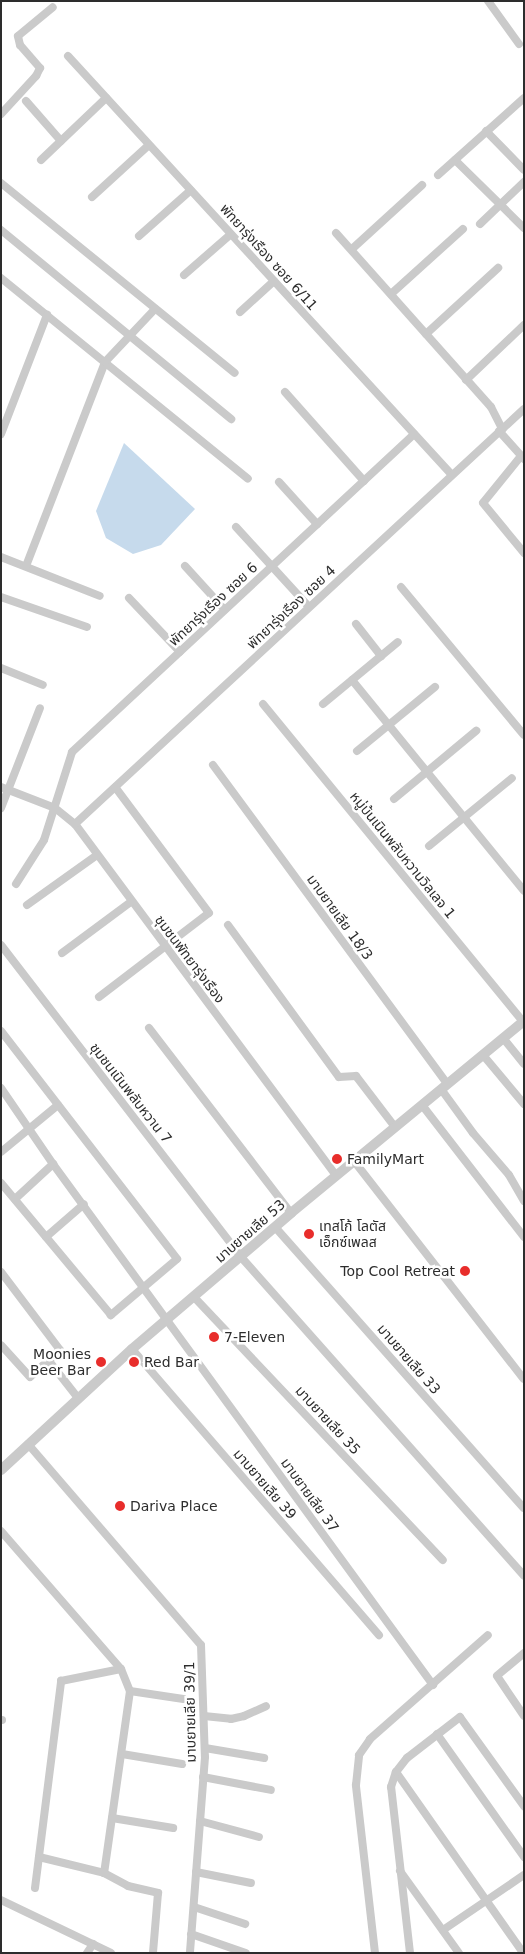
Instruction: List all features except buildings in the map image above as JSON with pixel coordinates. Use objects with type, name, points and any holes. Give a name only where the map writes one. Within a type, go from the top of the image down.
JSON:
[{"type":"street","points":[[488,1],[518,44]]},
{"type":"street","points":[[1,114],[36,76],[40,68],[20,45],[18,36],[53,7]]},
{"type":"street","name":"พัทยารุ่งเรือง ซอย 6/11","points":[[68,56],[452,475]]},
{"type":"street","points":[[41,160],[106,98]]},
{"type":"street","points":[[438,174],[524,98]]},
{"type":"street","points":[[26,101],[61,141]]},
{"type":"street","points":[[486,131],[524,170]]},
{"type":"street","points":[[92,197],[149,144]]},
{"type":"street","points":[[455,160],[524,228]]},
{"type":"street","points":[[480,224],[524,182]]},
{"type":"street","points":[[1,183],[235,373]]},
{"type":"street","points":[[352,249],[422,185]]},
{"type":"street","points":[[139,236],[191,190]]},
{"type":"street","points":[[391,294],[463,229]]},
{"type":"street","points":[[1,230],[231,420]]},
{"type":"street","points":[[336,233],[490,407],[501,430],[523,458],[483,503],[524,553]]},
{"type":"street","points":[[184,275],[231,234]]},
{"type":"street","points":[[426,334],[498,268]]},
{"type":"street","points":[[1,278],[248,479]]},
{"type":"street","points":[[240,312],[274,281]]},
{"type":"street","points":[[26,566],[105,362],[131,337],[155,309]]},
{"type":"street","points":[[1,434],[46,315]]},
{"type":"street","points":[[466,380],[524,325]]},
{"type":"street","points":[[285,392],[364,481]]},
{"type":"street","name":"พัทยารุ่งเรือง ซอย 4","points":[[75,824],[524,408]]},
{"type":"street","name":"พัทยารุ่งเรือง ซอย 6","points":[[16,884],[44,840],[72,752],[414,434]]},
{"type":"street","points":[[279,482],[317,524]]},
{"type":"street","points":[[236,528],[309,607]]},
{"type":"street","points":[[1,557],[100,596]]},
{"type":"street","points":[[185,566],[225,610]]},
{"type":"street","points":[[401,587],[524,735]]},
{"type":"street","points":[[1,597],[87,627]]},
{"type":"street","points":[[129,598],[180,652]]},
{"type":"street","points":[[356,624],[381,656]]},
{"type":"street","points":[[323,704],[398,642]]},
{"type":"street","points":[[1,668],[43,685]]},
{"type":"street","points":[[352,680],[524,892]]},
{"type":"street","points":[[357,751],[435,688]]},
{"type":"street","name":"หมู่บ้นเนินพลับหวานวิลเลจ 1","points":[[263,704],[523,1021]]},
{"type":"street","points":[[1,808],[5,789],[40,708]]},
{"type":"street","points":[[394,799],[476,731]]},
{"type":"street","name":"มาบยายเลีย 18/3","points":[[213,765],[444,1086],[473,1133],[509,1175],[516,1192],[524,1201]]},
{"type":"street","points":[[429,846],[512,778]]},
{"type":"street","points":[[99,997],[210,913],[115,787]]},
{"type":"street","name":"ชุมชนพัทยารุ่งเรือง","points":[[5,789],[55,808],[75,824],[336,1176]]},
{"type":"street","points":[[27,906],[97,855]]},
{"type":"street","points":[[62,953],[132,901]]},
{"type":"street","points":[[228,924],[339,1077],[356,1076],[395,1127]]},
{"type":"street","name":"ชุมชนเนินพลับหวาน 7","points":[[1,945],[241,1257],[524,1576]]},
{"type":"street","name":"มาบยายเลีย 53","points":[[1,1470],[132,1349],[291,1213],[523,1021]]},
{"type":"street","points":[[149,1028],[291,1213]]},
{"type":"street","points":[[1,1031],[177,1259],[111,1315],[1,1183]]},
{"type":"street","points":[[503,1038],[524,1064]]},
{"type":"street","points":[[483,1055],[524,1104]]},
{"type":"street","name":"มาบยายเลีย 37","points":[[1,1088],[53,1164],[433,1685]]},
{"type":"street","points":[[1,1152],[58,1105]]},
{"type":"street","points":[[422,1105],[524,1237]]},
{"type":"street","points":[[354,1161],[524,1378]]},
{"type":"street","points":[[15,1199],[53,1164]]},
{"type":"street","points":[[46,1237],[84,1204]]},
{"type":"street","name":"มาบยายเลีย 33","points":[[275,1227],[524,1508]]},
{"type":"street","points":[[1,1272],[60,1350],[30,1377],[1,1345]]},
{"type":"street","name":"มาบยายเลีย 35","points":[[194,1297],[443,1560]]},
{"type":"street","name":"มาบยายเลีย 39","points":[[132,1349],[379,1635]]},
{"type":"street","points":[[49,1361],[78,1398]]},
{"type":"street","name":"มาบยายเลีย 39/1","points":[[28,1444],[201,1645],[205,1748],[190,1953]]},
{"type":"street","points":[[1,1530],[121,1669],[130,1691],[104,1874]]},
{"type":"street","points":[[375,1953],[356,1785],[359,1755],[370,1739],[488,1635]]},
{"type":"street","points":[[524,1653],[497,1676],[524,1716]]},
{"type":"street","points":[[35,1888],[61,1681],[121,1669]]},
{"type":"street","points":[[130,1691],[183,1699]]},
{"type":"street","points":[[204,1716],[231,1719],[244,1716],[266,1706]]},
{"type":"street","points":[[410,1953],[391,1787],[396,1772],[407,1758],[460,1717],[524,1806]]},
{"type":"street","points":[[437,1734],[524,1857]]},
{"type":"street","points":[[205,1748],[264,1758]]},
{"type":"street","points":[[122,1754],[182,1764]]},
{"type":"street","points":[[396,1772],[523,1953]]},
{"type":"street","points":[[203,1777],[271,1790]]},
{"type":"street","points":[[112,1818],[173,1828]]},
{"type":"street","points":[[200,1821],[259,1837]]},
{"type":"street","points":[[39,1857],[104,1874],[128,1886],[158,1893],[153,1953]]},
{"type":"street","points":[[399,1870],[459,1953]]},
{"type":"street","points":[[196,1872],[251,1883]]},
{"type":"street","points":[[442,1930],[524,1874]]},
{"type":"street","points":[[1,1900],[111,1953]]},
{"type":"street","points":[[194,1906],[245,1924]]},
{"type":"street","points":[[191,1934],[246,1953]]},
{"type":"street","points":[[87,1953],[92,1944]]},
{"type":"water","points":[[124,443],[195,509],[161,545],[133,554],[106,538],[96,511]]},
{"type":"place","name":"FamilyMart","points":[[337,1159]]},
{"type":"place","name":"เทสโก้ โลตัส เอ็กซ์เพลส","points":[[309,1234]]},
{"type":"place","name":"Top Cool Retreat","points":[[465,1271]]},
{"type":"place","name":"7-Eleven","points":[[214,1337]]},
{"type":"place","name":"Moonies Beer Bar","points":[[101,1362]]},
{"type":"place","name":"Red Bar","points":[[134,1362]]},
{"type":"place","name":"Dariva Place","points":[[120,1506]]}]
